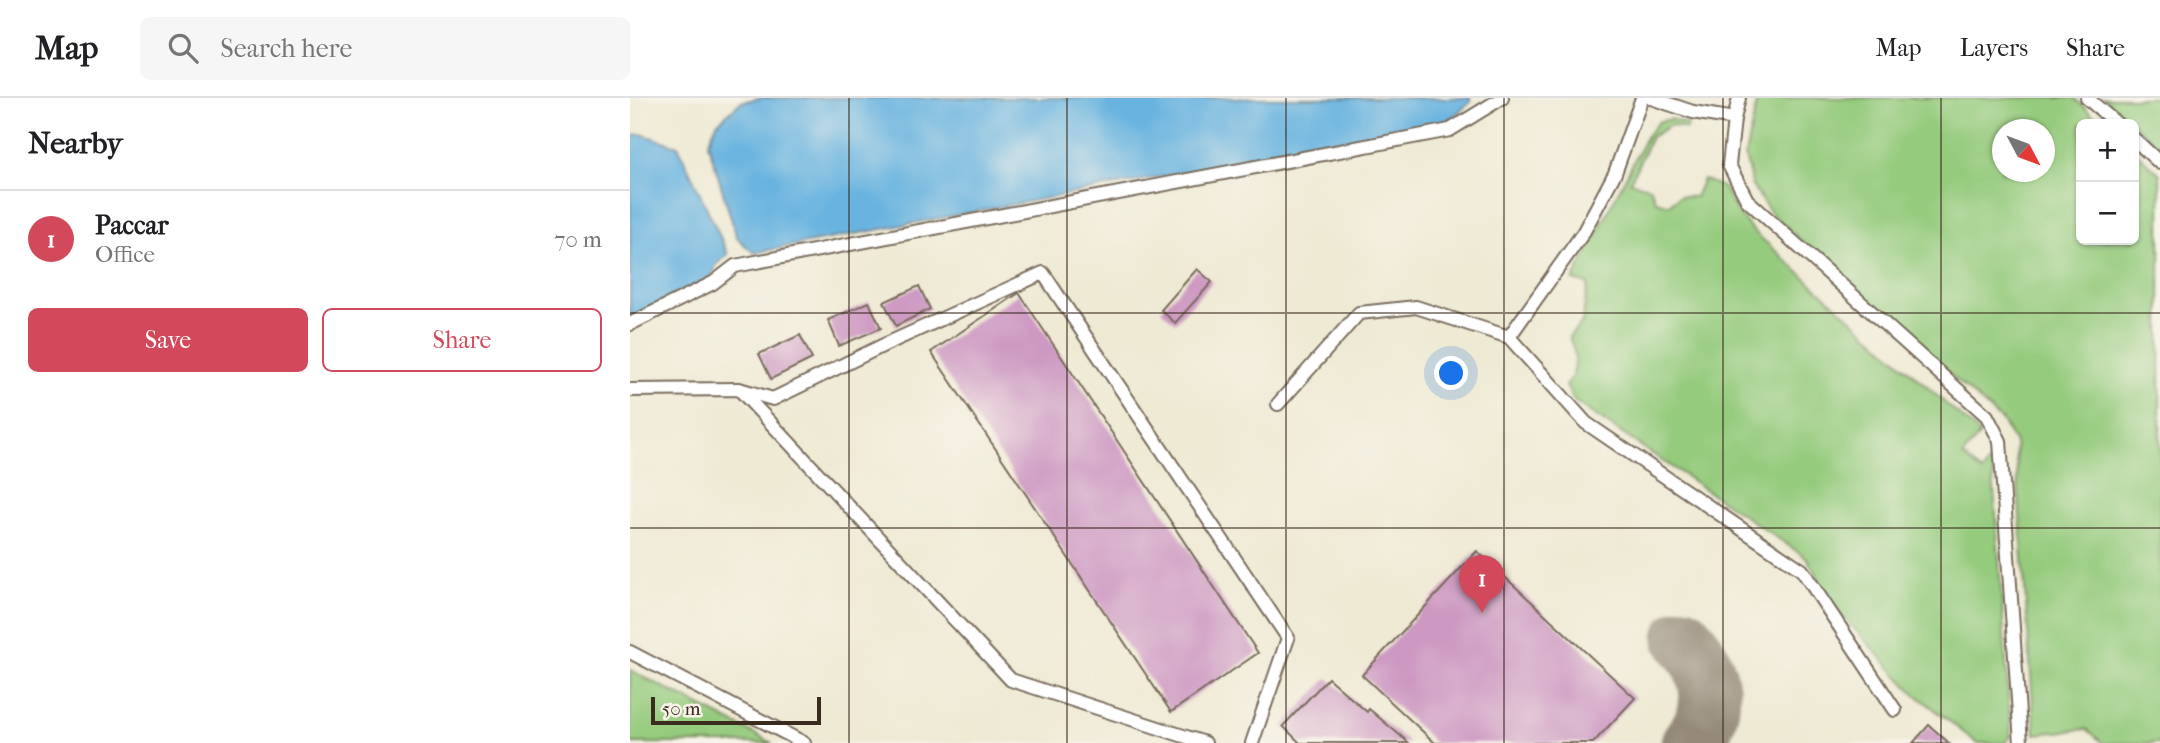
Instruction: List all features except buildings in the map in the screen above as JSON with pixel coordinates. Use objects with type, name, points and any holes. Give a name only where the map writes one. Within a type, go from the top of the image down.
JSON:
[{"type":"lane","points":[[630,324],[713,283],[735,266],[1450,130],[1502,98]]},
{"type":"lane","points":[[1509,337],[1583,233],[1615,173],[1642,98]]},
{"type":"lane","points":[[1651,98],[1693,112],[1734,119]]},
{"type":"lane","points":[[1739,98],[1729,165],[1747,200],[1987,416],[2000,442],[2021,743]]},
{"type":"lane","points":[[2087,98],[2111,119]]},
{"type":"lane","points":[[2139,144],[2160,163]]},
{"type":"lane","points":[[630,390],[738,389],[773,399],[1043,273],[1288,638],[1252,743]]},
{"type":"lane","points":[[1278,404],[1359,313],[1416,307],[1509,337],[1586,423],[1802,570],[1895,710]]},
{"type":"lane","points":[[738,389],[1012,680],[1205,743]]},
{"type":"lane","points":[[630,652],[804,743]]},
{"type":"green space","points":[[1758,98],[2074,98],[2097,119],[2076,119],[2076,245],[2139,245],[2139,155],[2160,174],[2160,743],[2103,743],[2087,729],[2035,734],[2015,443],[2002,421],[1771,213],[1752,186],[1745,155]]},
{"type":"green space","points":[[2103,98],[2160,98],[2160,147],[2139,129],[2139,119],[2127,119]]},
{"type":"green space","points":[[1670,119],[1688,124],[1686,129],[1671,125],[1651,137],[1630,182],[1650,187],[1656,201],[1669,205],[1680,196],[1695,197],[1703,179],[1724,188],[1735,209],[1751,229],[1980,434],[1963,456],[1982,472],[1992,459],[2011,736],[2005,743],[1977,743],[1915,694],[1837,610],[1807,558],[1574,401],[1566,386],[1573,374],[1575,362],[1569,337],[1582,323],[1588,284],[1573,280],[1646,137],[1658,122]]},
{"type":"green space","points":[[630,670],[772,743],[630,743]]},
{"type":"water","points":[[761,98],[1470,98],[1471,102],[1443,124],[754,253],[737,238],[708,143],[717,123],[741,102]]},
{"type":"water","points":[[641,134],[678,146],[728,254],[717,264],[710,278],[630,318],[630,136]]},
{"type":"taxiway","points":[[1684,638],[1701,663],[1709,689],[1706,716],[1691,743]]},
{"type":"place","name":"Paccar","points":[[1482,613]]}]
